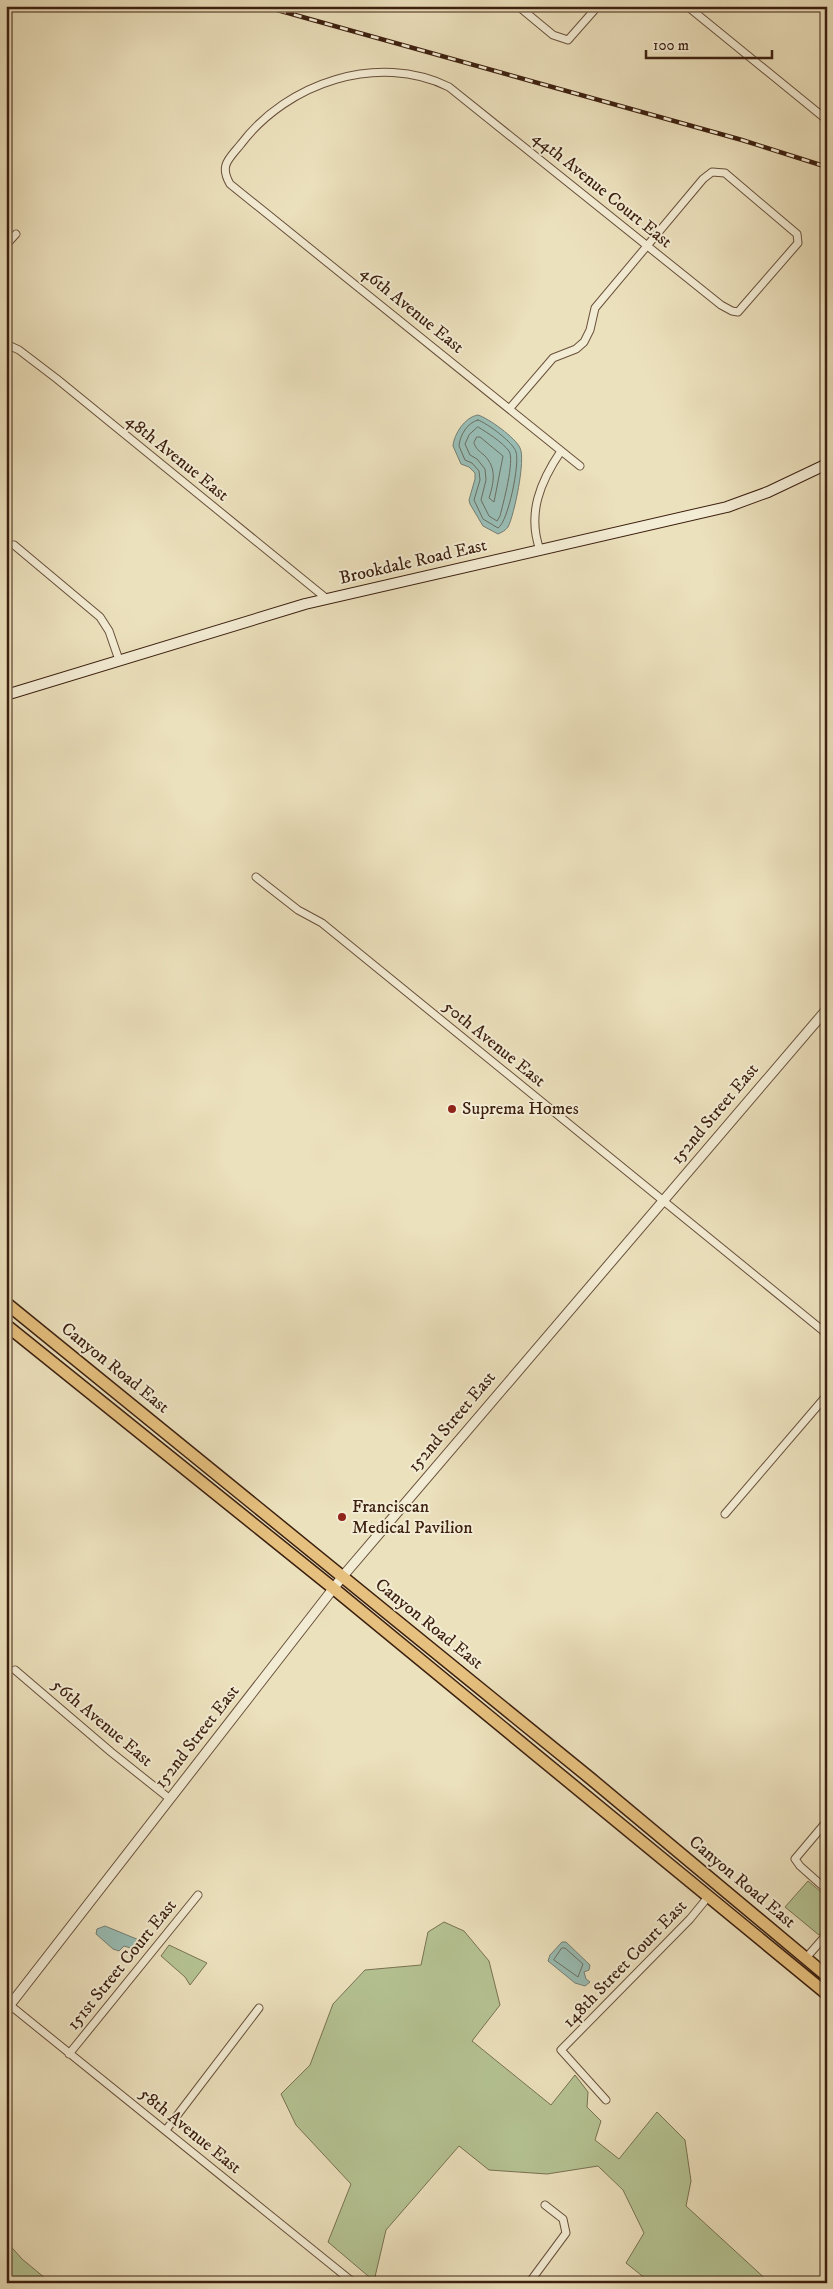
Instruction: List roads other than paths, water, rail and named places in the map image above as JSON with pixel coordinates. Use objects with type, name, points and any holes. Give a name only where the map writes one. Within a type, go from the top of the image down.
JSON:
[{"type":"main road","name":"Brookdale Road East","points":[[6,695],[262,616],[327,599],[727,507],[768,492],[827,464]]},
{"type":"main road","name":"Canyon Road East","points":[[6,1303],[343,1576],[827,1976]]},
{"type":"main road","name":"Canyon Road East","points":[[6,1325],[333,1588],[827,1994]]},
{"type":"main road","points":[[646,1846],[652,1843],[703,1872]]},
{"type":"street","points":[[518,6],[553,35],[565,40],[571,38],[598,6]]},
{"type":"street","points":[[687,6],[827,120]]},
{"type":"street","name":"44th Avenue Court East","points":[[227,177],[224,170],[226,164],[261,122],[289,99],[315,86],[351,76],[388,73],[425,78],[449,87],[648,246],[722,305],[732,311],[738,312],[798,243],[799,238],[792,228],[725,173],[712,172],[648,246]]},
{"type":"street","name":"46th Avenue East","points":[[227,177],[230,184],[580,466]]},
{"type":"street","points":[[6,245],[16,234]]},
{"type":"street","points":[[510,408],[553,358],[576,349],[584,342],[590,330],[595,308],[648,246]]},
{"type":"street","name":"48th Avenue East","points":[[6,344],[19,350],[57,380],[327,599]]},
{"type":"street","points":[[540,550],[534,531],[534,510],[541,486],[561,452]]},
{"type":"street","points":[[14,545],[100,617],[109,632],[119,660]]},
{"type":"street","name":"50th Avenue East","points":[[256,877],[298,910],[322,923],[827,1334]]},
{"type":"street","name":"152nd Street East","points":[[8,2006],[333,1588],[827,1009]]},
{"type":"street","points":[[724,1514],[827,1395]]},
{"type":"street","name":"56th Avenue East","points":[[15,1670],[111,1752],[170,1799]]},
{"type":"street","points":[[827,1822],[795,1859],[800,1866],[827,1890]]},
{"type":"street","name":"151st Street Court East","points":[[70,2054],[198,1895]]},
{"type":"street","name":"148th Street Court East","points":[[606,2100],[561,2050],[690,1919],[708,1897]]},
{"type":"street","points":[[806,1958],[827,1934]]},
{"type":"street","name":"58th Avenue East","points":[[8,2006],[166,2130],[354,2283]]},
{"type":"street","points":[[166,2130],[258,2008]]},
{"type":"street","points":[[529,2283],[566,2233],[563,2219],[545,2205]]},
{"type":"water","points":[[478,415],[508,434],[520,448],[522,463],[513,512],[508,527],[498,534],[483,526],[470,504],[469,500],[475,473],[469,467],[461,464],[453,446],[461,427],[473,416]]},
{"type":"water","points":[[105,1926],[139,1940],[138,1947],[134,1949],[124,1946],[119,1951],[113,1949],[96,1934],[97,1929]]},
{"type":"water","points":[[562,1942],[566,1942],[590,1965],[589,1970],[584,1972],[586,1979],[590,1982],[585,1986],[575,1983],[548,1961],[550,1955]]},
{"type":"railway","points":[[263,6],[742,140],[827,167]]},
{"type":"place","name":"Suprema Homes","points":[[452,1109]]},
{"type":"place","name":"Franciscan Medical Pavilion","points":[[342,1517]]}]
